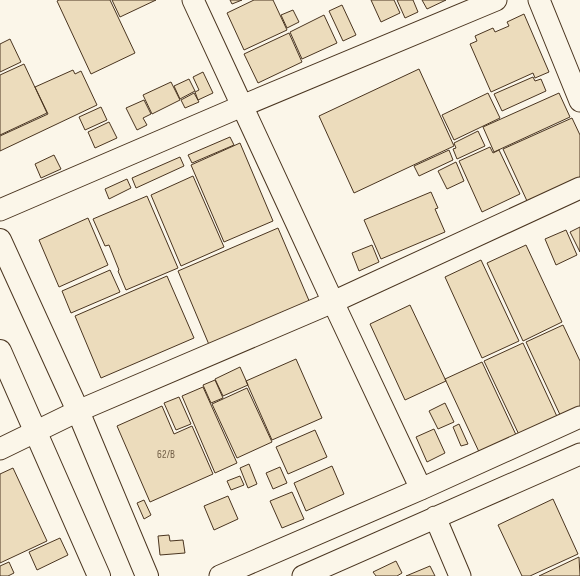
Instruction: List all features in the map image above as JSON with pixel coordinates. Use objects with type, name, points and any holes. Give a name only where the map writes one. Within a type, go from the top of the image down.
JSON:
[{"type":"main road","points":[[0,240],[78,411],[147,576]]},
{"type":"main road","points":[[0,351],[99,576]]},
{"type":"street","points":[[194,0],[421,489]]},
{"type":"street","points":[[0,210],[242,106],[496,0]]},
{"type":"street","points":[[539,0],[580,101]]},
{"type":"street","points":[[0,449],[36,433],[78,411],[333,302],[580,188]]},
{"type":"street","points":[[220,576],[421,489],[580,417]]},
{"type":"street","points":[[303,576],[580,454]]},
{"type":"street","points":[[435,517],[460,576]]},
{"type":"building","points":[[110,0],[135,53],[91,74],[57,1]]},
{"type":"building","points":[[112,0],[156,0],[120,17]]},
{"type":"building","points":[[230,0],[242,0],[232,4]]},
{"type":"building","points":[[254,0],[273,0],[287,30],[244,50],[227,13]]},
{"type":"building","points":[[371,0],[394,0],[400,13],[381,22]]},
{"type":"building","points":[[397,0],[413,0],[418,12],[405,18]]},
{"type":"building","points":[[422,0],[446,0],[427,9]]},
{"type":"building","points":[[342,5],[356,35],[343,41],[329,11]]},
{"type":"building","points":[[293,10],[299,22],[287,28],[281,15]]},
{"type":"building","points":[[524,14],[549,72],[535,78],[533,73],[491,92],[470,44],[477,41],[475,36],[493,28],[495,32],[509,26],[507,22]]},
{"type":"building","points":[[324,15],[337,43],[302,59],[290,32]]},
{"type":"building","points":[[289,33],[302,62],[258,83],[244,54]]},
{"type":"building","points":[[10,39],[21,62],[0,72],[0,44]]},
{"type":"building","points":[[24,64],[47,113],[0,135],[0,75]]},
{"type":"building","points":[[419,69],[454,146],[354,193],[319,116]]},
{"type":"building","points":[[73,70],[75,74],[81,71],[97,105],[0,151],[0,136],[48,114],[35,87]]},
{"type":"building","points":[[203,72],[213,93],[198,100],[195,92],[199,90],[193,77]]},
{"type":"building","points":[[533,77],[535,81],[541,79],[546,91],[502,111],[494,94]]},
{"type":"building","points":[[189,79],[195,91],[180,99],[174,86]]},
{"type":"building","points":[[171,82],[180,100],[152,114],[143,95]]},
{"type":"building","points":[[194,93],[199,102],[185,108],[181,100]]},
{"type":"building","points":[[488,93],[500,118],[454,140],[442,115]]},
{"type":"building","points":[[559,93],[570,117],[494,152],[483,127]]},
{"type":"building","points":[[144,100],[151,114],[143,118],[147,125],[137,130],[126,108]]},
{"type":"building","points":[[101,107],[107,120],[85,130],[79,117]]},
{"type":"building","points":[[572,118],[580,135],[580,177],[527,201],[503,149]]},
{"type":"building","points":[[109,122],[117,138],[95,148],[88,132]]},
{"type":"building","points":[[478,131],[485,146],[457,159],[453,149],[456,148],[454,143]]},
{"type":"building","points":[[230,137],[234,145],[192,163],[188,155]]},
{"type":"building","points":[[240,143],[273,221],[224,242],[191,165]]},
{"type":"building","points":[[490,147],[493,153],[499,150],[520,194],[482,212],[459,161]]},
{"type":"building","points":[[449,150],[453,160],[419,176],[414,166]]},
{"type":"building","points":[[54,155],[61,169],[41,178],[35,164]]},
{"type":"building","points":[[180,157],[184,166],[136,188],[132,178]]},
{"type":"building","points":[[456,162],[464,181],[447,189],[438,171]]},
{"type":"building","points":[[193,176],[224,247],[181,266],[151,195]]},
{"type":"building","points":[[127,179],[131,188],[109,199],[105,189]]},
{"type":"building","points":[[431,192],[438,208],[435,209],[445,232],[381,259],[364,220]]},
{"type":"building","points":[[147,196],[178,268],[126,290],[109,245],[105,246],[93,219]]},
{"type":"building","points":[[88,218],[108,265],[59,287],[39,240]]},
{"type":"building","points":[[580,227],[580,252],[570,232]]},
{"type":"building","points":[[278,228],[310,303],[210,347],[178,271]]},
{"type":"building","points":[[566,230],[577,255],[556,265],[545,239]]},
{"type":"building","points":[[372,245],[379,262],[359,271],[352,253]]},
{"type":"building","points":[[526,245],[562,322],[523,341],[487,263]]},
{"type":"building","points":[[481,260],[519,341],[482,358],[445,277]]},
{"type":"building","points":[[110,270],[120,292],[71,313],[62,291]]},
{"type":"building","points":[[167,276],[194,338],[101,378],[75,316]]},
{"type":"building","points":[[410,305],[446,381],[405,400],[370,324]]},
{"type":"building","points":[[563,325],[580,361],[580,411],[562,419],[526,342]]},
{"type":"building","points":[[523,343],[560,423],[522,441],[484,361]]},
{"type":"building","points":[[296,359],[322,418],[272,440],[246,381]]},
{"type":"building","points":[[482,362],[517,437],[480,454],[445,379]]},
{"type":"building","points":[[240,367],[248,385],[223,396],[215,379]]},
{"type":"building","points":[[215,380],[223,398],[211,403],[203,385]]},
{"type":"building","points":[[203,387],[237,463],[215,473],[182,396]]},
{"type":"building","points":[[247,388],[272,442],[237,458],[212,404]]},
{"type":"building","points":[[179,397],[191,424],[176,430],[164,403]]},
{"type":"building","points":[[445,403],[454,422],[438,429],[429,411]]},
{"type":"building","points":[[162,406],[174,434],[192,426],[213,474],[150,502],[117,426]]},
{"type":"building","points":[[459,424],[468,444],[461,446],[453,427]]},
{"type":"building","points":[[434,429],[445,453],[427,462],[416,437]]},
{"type":"building","points":[[315,430],[327,457],[288,474],[276,447]]},
{"type":"building","points":[[249,464],[257,484],[248,488],[240,468]]},
{"type":"building","points":[[332,466],[344,494],[306,511],[294,483]]},
{"type":"building","points":[[280,467],[287,483],[273,489],[266,473]]},
{"type":"building","points":[[13,468],[47,541],[0,563],[0,474]]},
{"type":"building","points":[[240,476],[244,485],[231,490],[227,481]]},
{"type":"building","points":[[292,492],[304,519],[282,528],[270,501]]},
{"type":"building","points":[[228,496],[238,519],[214,530],[204,506]]},
{"type":"building","points":[[553,499],[578,554],[530,576],[522,576],[498,525]]},
{"type":"building","points":[[144,500],[151,515],[144,519],[137,503]]},
{"type":"building","points":[[169,535],[170,541],[183,540],[185,553],[160,555],[158,536]]},
{"type":"building","points":[[60,538],[68,555],[37,570],[29,552]]},
{"type":"building","points":[[579,557],[580,576],[539,576]]},
{"type":"building","points":[[396,561],[402,573],[397,576],[376,576],[373,572]]},
{"type":"building","points":[[9,562],[14,573],[8,576],[0,576],[0,566]]},
{"type":"building","points":[[430,566],[435,576],[406,576]]}]
